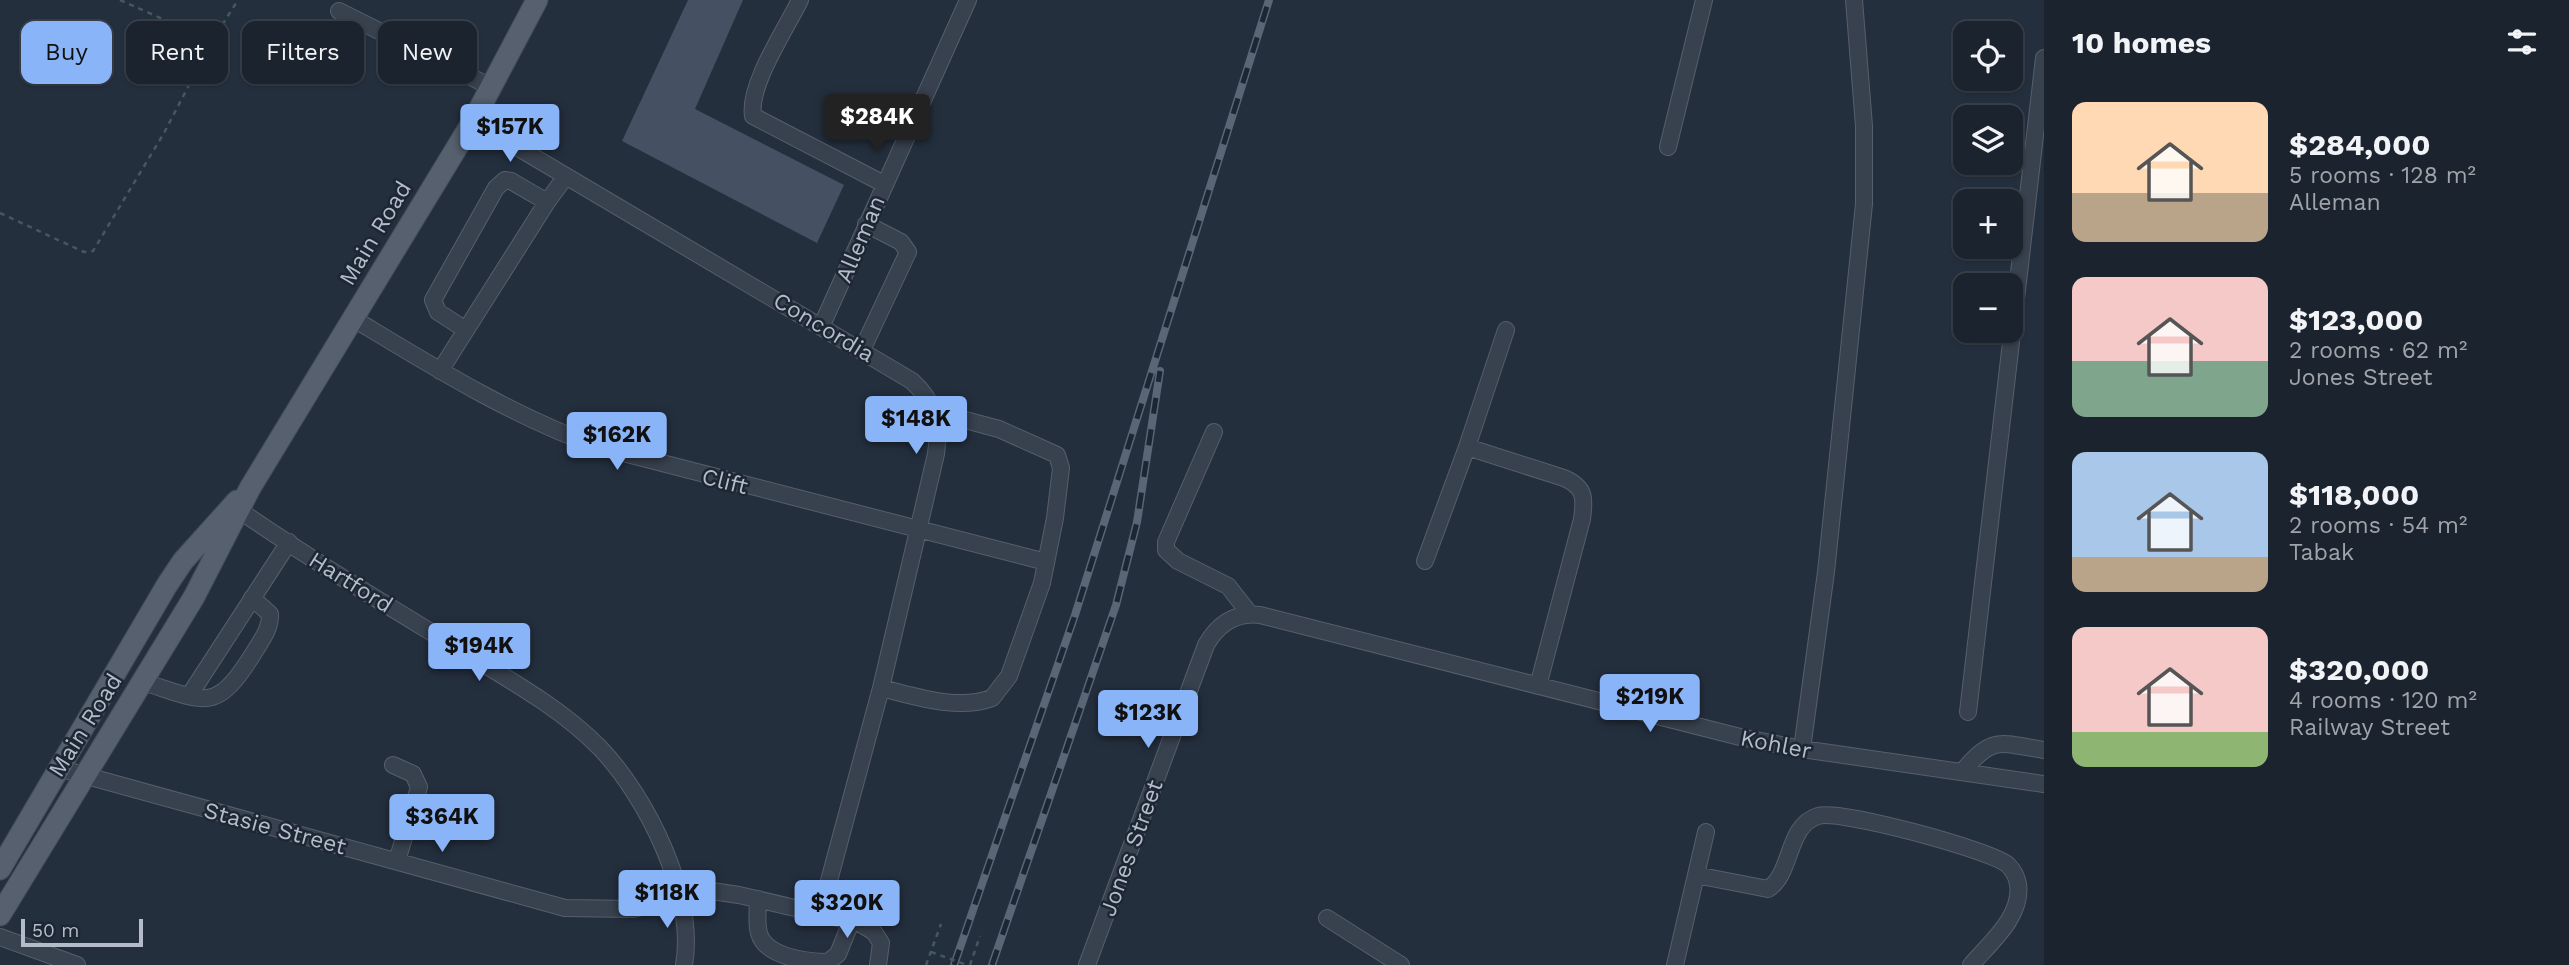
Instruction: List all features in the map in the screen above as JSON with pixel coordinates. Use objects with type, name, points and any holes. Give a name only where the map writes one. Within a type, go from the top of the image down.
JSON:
[{"type":"main road","name":"Main Road","points":[[0,915],[83,775],[143,682],[236,508],[473,121],[537,0]]},
{"type":"main road","name":"Main Road","points":[[0,869],[173,577],[236,508]]},
{"type":"street","points":[[800,0],[757,86],[751,105],[753,116],[761,123],[884,184]]},
{"type":"street","name":"Alleman","points":[[822,325],[968,0]]},
{"type":"street","points":[[1668,147],[1704,0]]},
{"type":"street","points":[[1802,749],[1826,572],[1864,204],[1864,126],[1854,0]]},
{"type":"street","points":[[339,11],[491,87]]},
{"type":"street","points":[[1968,712],[2044,58]]},
{"type":"street","name":"Concordia","points":[[473,121],[822,325],[912,381],[924,392],[935,412]]},
{"type":"street","points":[[440,371],[566,176]]},
{"type":"street","points":[[466,330],[438,312],[433,300],[496,188],[505,180],[511,181],[547,202]]},
{"type":"street","points":[[862,350],[908,252],[901,242],[866,224]]},
{"type":"street","name":"Clift","points":[[354,319],[440,371],[535,422],[596,446],[1046,562]]},
{"type":"street","points":[[1426,561],[1506,330]]},
{"type":"street","points":[[820,914],[881,688],[936,454],[938,434],[935,412],[999,429],[1057,455],[1060,477],[1046,562],[1009,676],[992,698],[963,703],[881,688]]},
{"type":"street","points":[[1214,432],[1166,542],[1166,550],[1182,563],[1221,580],[1250,614]]},
{"type":"street","points":[[1467,447],[1571,481],[1585,496],[1582,519],[1538,686]]},
{"type":"street","name":"Hartford","points":[[236,508],[529,692],[599,747],[616,766],[654,828],[679,895],[685,933],[684,965]]},
{"type":"street","points":[[189,696],[289,542]]},
{"type":"street","points":[[143,682],[189,696],[210,698],[233,685],[270,621],[266,608],[252,598]]},
{"type":"street","name":"Kohler","points":[[1250,614],[1696,727],[1802,749],[2044,784]]},
{"type":"street","name":"Jones Street","points":[[1087,965],[1206,645],[1219,627],[1240,615],[1250,614]]},
{"type":"street","points":[[1962,772],[1982,749],[1991,745],[2044,750]]},
{"type":"street","points":[[393,765],[412,774],[419,787],[397,861]]},
{"type":"street","name":"Stasie Street","points":[[58,768],[565,908],[633,909],[705,890],[820,914],[866,927],[878,937],[881,943],[878,965]]},
{"type":"street","points":[[1696,874],[1768,889],[1776,883],[1804,825],[1819,816],[1827,815],[1857,817],[1985,855],[2007,864],[2018,882],[2018,893],[2016,906],[2004,928],[1970,965]]},
{"type":"street","points":[[1675,965],[1706,832]]},
{"type":"street","points":[[758,900],[759,936],[766,945],[786,955],[828,962],[838,954],[851,922]]},
{"type":"street","points":[[1328,918],[1401,965]]},
{"type":"street","points":[[0,937],[76,965]]},
{"type":"path","points":[[120,0],[167,21]]},
{"type":"path","points":[[225,21],[238,0]]},
{"type":"path","points":[[0,213],[84,252],[93,251],[164,133],[190,84]]},
{"type":"path","points":[[926,965],[941,924]]},
{"type":"path","points":[[931,952],[968,965],[980,936]]},
{"type":"building","points":[[688,0],[743,0],[695,109],[844,185],[817,243],[622,141]]},
{"type":"railway","points":[[954,965],[1075,615],[1269,0]]},
{"type":"railway","points":[[992,965],[1116,605],[1137,522],[1160,371]]}]
